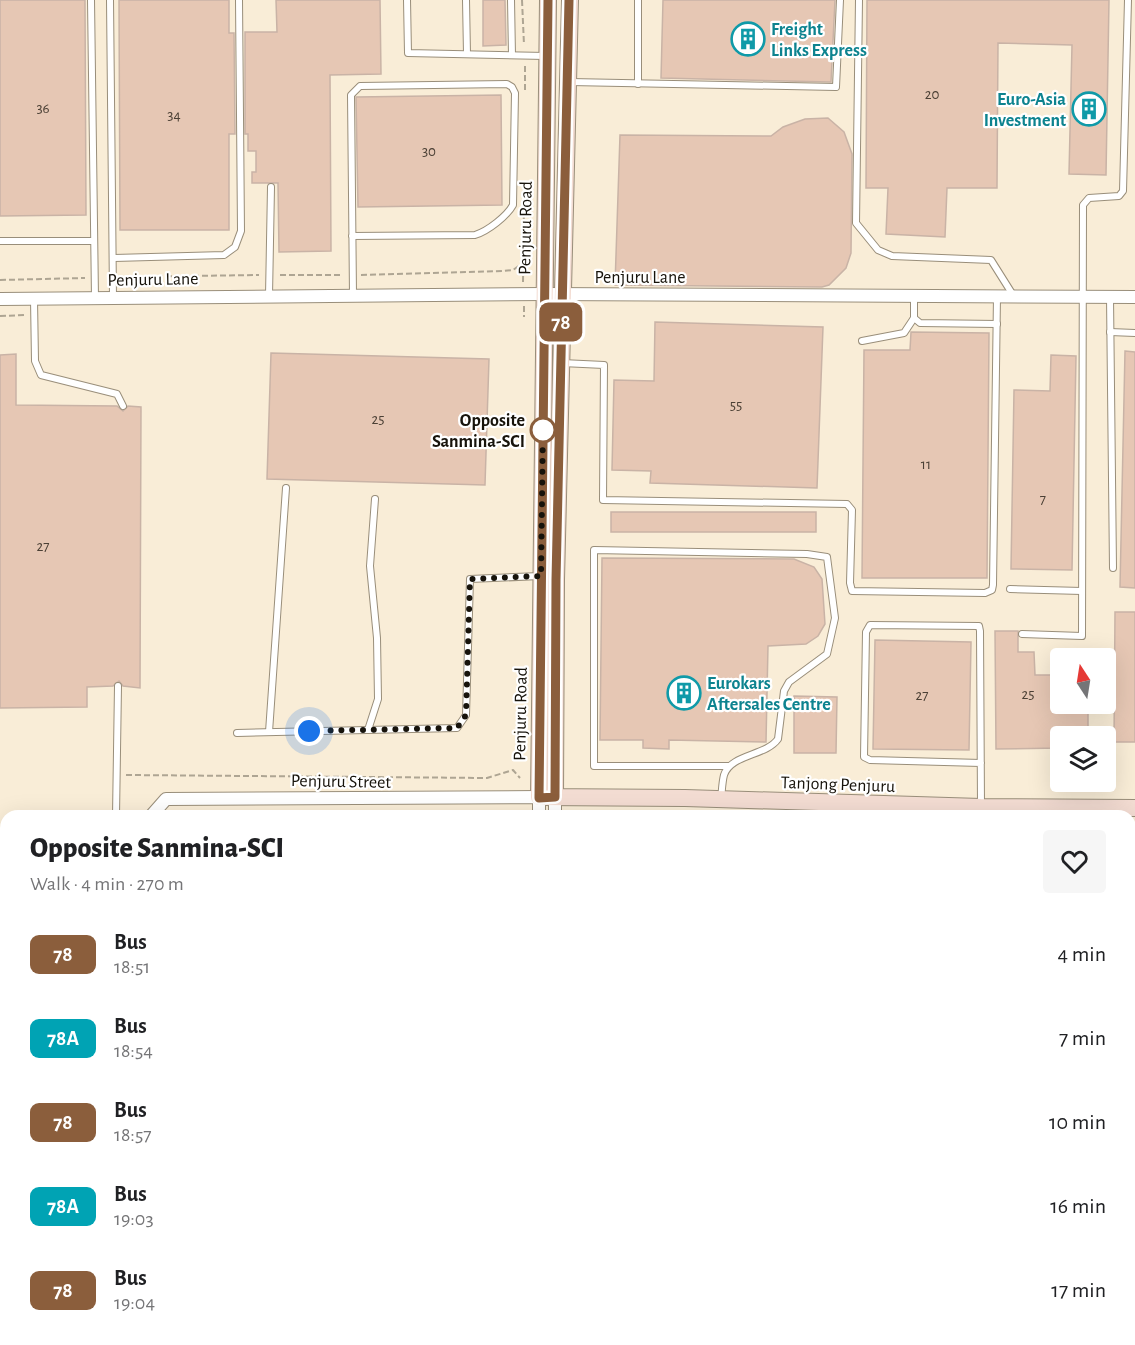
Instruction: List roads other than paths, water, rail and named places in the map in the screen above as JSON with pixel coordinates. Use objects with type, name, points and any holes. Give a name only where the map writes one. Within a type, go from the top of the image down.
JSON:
[{"type":"main road","name":"Penjuru Road","points":[[547,797],[561,363],[553,294],[547,56],[548,0]]},
{"type":"main road","name":"Penjuru Road","points":[[547,797],[541,576],[553,294],[570,0]]},
{"type":"main road","name":"Tanjong Penjuru","points":[[547,797],[721,799],[981,807],[1135,808]]},
{"type":"street","name":"Penjuru Lane","points":[[0,298],[553,294],[1135,297]]},
{"type":"street","name":"Penjuru Street","points":[[156,810],[166,799],[187,798],[356,800],[547,797]]},
{"type":"street","name":"Penjuru Road","points":[[542,810],[547,797]]},
{"type":"street","name":"Penjuru Road","points":[[547,797],[552,810]]},
{"type":"lane","points":[[91,0],[95,298]]},
{"type":"lane","points":[[110,0],[113,297]]},
{"type":"lane","points":[[114,258],[224,255],[235,247],[241,231],[238,0]]},
{"type":"lane","points":[[407,0],[408,53],[547,56]]},
{"type":"lane","points":[[466,0],[467,54]]},
{"type":"lane","points":[[511,0],[512,55]]},
{"type":"lane","points":[[638,0],[638,84]]},
{"type":"lane","points":[[567,82],[836,87],[840,0]]},
{"type":"lane","points":[[859,0],[856,223],[878,250],[892,256],[991,260],[1013,295]]},
{"type":"lane","points":[[1022,634],[1082,636],[1083,205],[1089,198],[1119,196],[1123,191],[1128,0]]},
{"type":"lane","points":[[352,236],[475,235],[484,231],[510,210],[513,205],[515,93],[512,87],[507,84],[360,86],[354,90],[351,95],[352,236],[353,295]]},
{"type":"lane","points":[[269,296],[271,186]]},
{"type":"lane","points":[[0,241],[94,241]]},
{"type":"lane","points":[[862,341],[904,333],[914,318],[914,296]]},
{"type":"lane","points":[[561,363],[604,365],[603,500],[847,504],[852,510],[850,583],[852,591],[985,593],[992,590],[993,585],[997,296]]},
{"type":"lane","points":[[1110,297],[1113,568]]},
{"type":"lane","points":[[34,298],[35,361],[41,375],[117,394],[123,406]]},
{"type":"lane","points":[[914,318],[920,323],[997,324]]},
{"type":"lane","points":[[1110,332],[1135,333]]},
{"type":"lane","points":[[269,732],[286,488]]},
{"type":"lane","points":[[368,730],[378,699],[377,638],[370,566],[375,499]]},
{"type":"lane","points":[[721,799],[725,774],[729,766],[765,751],[774,744],[781,728],[784,691],[789,682],[827,654],[835,618],[827,557],[807,554],[594,550],[594,766],[729,766]]},
{"type":"lane","points":[[237,733],[457,728],[466,715],[470,579],[541,576]]},
{"type":"lane","points":[[1010,589],[1082,591]]},
{"type":"lane","points":[[981,763],[870,760],[864,757],[867,632],[870,625],[979,626],[981,763],[981,807]]},
{"type":"lane","points":[[116,810],[118,686]]},
{"type":"place","name":"Freight Links Express","points":[[748,39]]},
{"type":"place","name":"Euro-Asia Investment","points":[[1089,109]]},
{"type":"place","name":"Opposite Sanmina-SCI","points":[[543,430]]},
{"type":"place","name":"Eurokars Aftersales Centre","points":[[684,693]]}]
